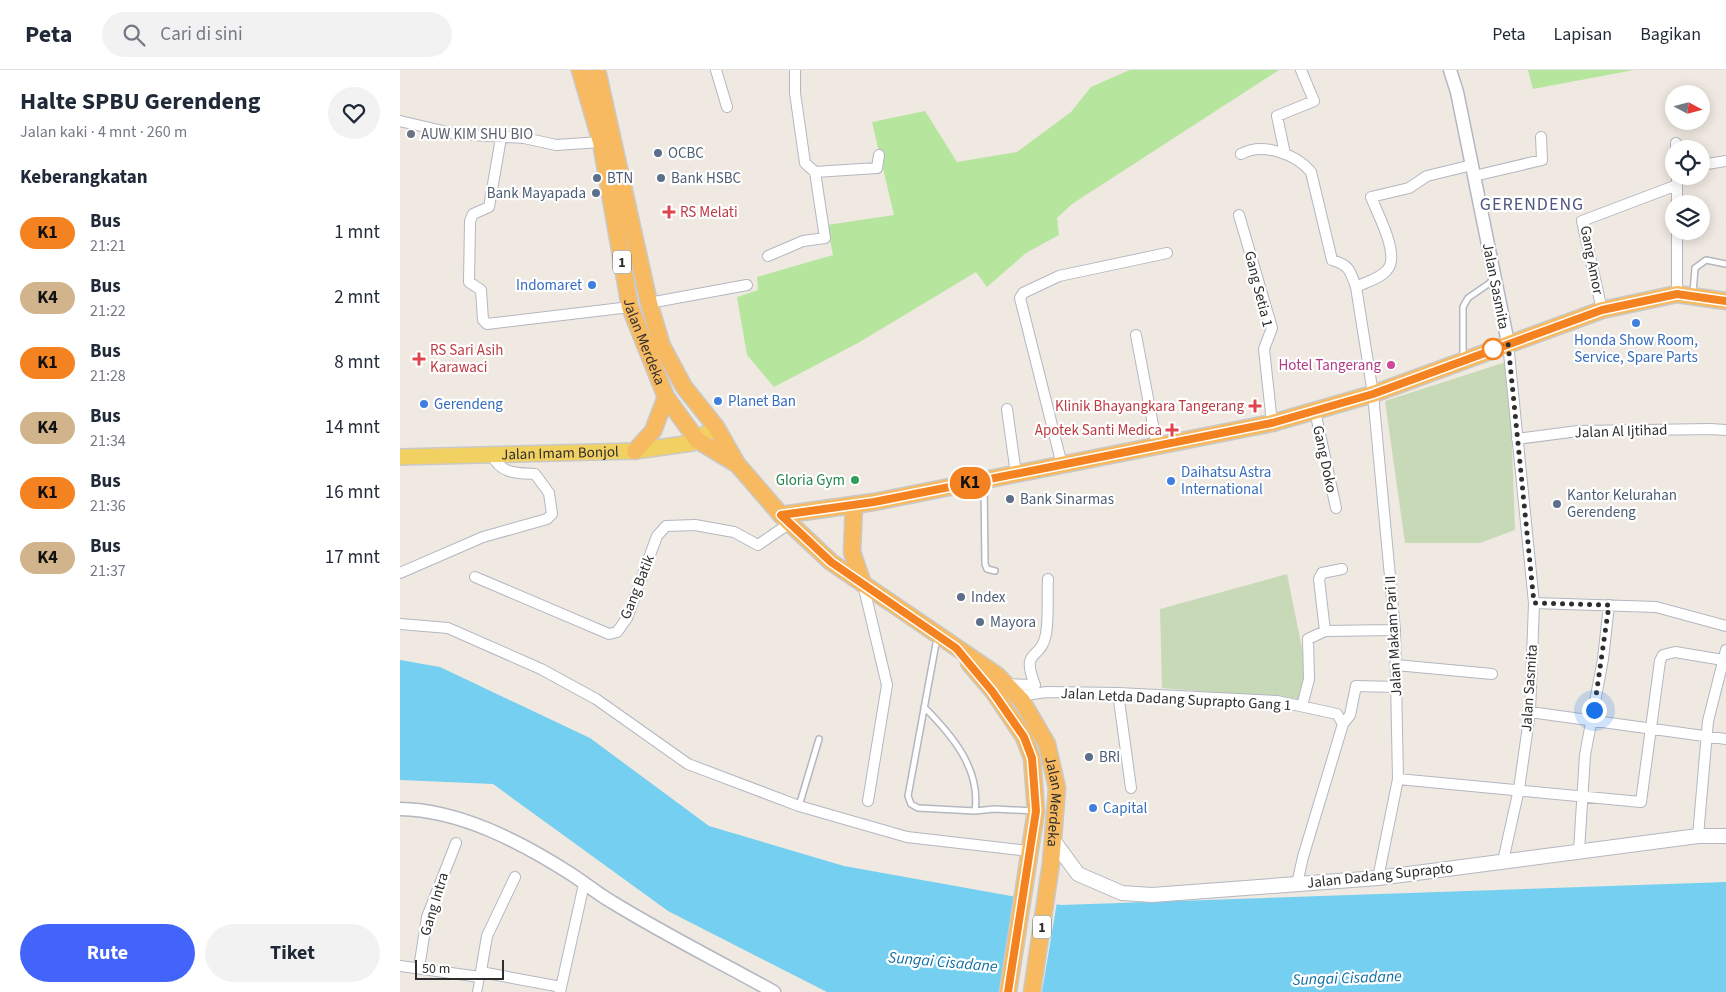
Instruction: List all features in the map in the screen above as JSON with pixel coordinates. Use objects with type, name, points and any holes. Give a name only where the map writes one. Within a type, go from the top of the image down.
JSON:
[{"type":"highway","name":"Jalan Merdeka","points":[[580,70],[662,346],[684,387],[716,427],[737,464],[786,519],[831,562],[997,675],[1017,696],[1046,744],[1057,788],[1051,863],[1032,992]]},
{"type":"highway","name":"Jalan Merdeka","points":[[597,70],[620,201],[630,307],[666,397],[698,440],[737,464]]},
{"type":"highway","points":[[786,519],[854,504],[1272,423],[1373,394],[1602,310],[1685,295],[1726,301]]},
{"type":"highway","points":[[635,451],[653,431],[666,397]]},
{"type":"highway","points":[[854,504],[852,552],[863,584]]},
{"type":"highway","name":"Jalan Merdeka","points":[[956,648],[992,691],[1024,737],[1032,758],[1036,811],[1008,992]]},
{"type":"main road","name":"Jalan Imam Bonjol","points":[[400,457],[635,451],[698,440],[716,427]]},
{"type":"main road","name":"Jalan Dadang Suprapto","points":[[1053,840],[1078,874],[1122,893],[1152,895],[1378,878],[1698,836],[1726,836]]},
{"type":"street","points":[[716,70],[727,106]]},
{"type":"street","points":[[768,256],[802,241],[826,238],[815,172],[805,163],[802,150],[795,93],[795,70]]},
{"type":"street","points":[[1241,154],[1249,149],[1285,154],[1277,116],[1314,101],[1301,70]]},
{"type":"street","name":"Jalan Sasmita","points":[[1450,70],[1457,92],[1508,343],[1534,603],[1530,712],[1519,789],[1503,861]]},
{"type":"street","points":[[400,120],[456,134],[524,138],[556,145],[601,142]]},
{"type":"street","points":[[501,138],[489,207],[473,214],[470,221],[469,282],[481,290],[483,320],[487,324],[630,307]]},
{"type":"street","points":[[1356,287],[1386,272],[1391,265],[1392,250],[1371,197],[1409,188],[1426,176],[1542,160],[1541,138]]},
{"type":"street","name":"Jalan Makam Pari II","points":[[1285,154],[1302,161],[1311,172],[1332,260],[1345,264],[1351,272],[1356,287],[1373,394],[1395,630],[1398,779],[1378,878]]},
{"type":"street","points":[[815,172],[877,168],[879,156]]},
{"type":"street","points":[[1710,164],[1726,161]]},
{"type":"street","name":"Gang Amor","points":[[1602,310],[1582,220],[1667,185]]},
{"type":"street","name":"Gang Setia 1","points":[[1239,215],[1272,328],[1264,349],[1272,423]]},
{"type":"street","points":[[1678,240],[1685,295]]},
{"type":"street","points":[[1062,465],[1020,298],[1023,293],[1059,276],[1118,265],[1167,253]]},
{"type":"street","points":[[648,303],[747,285]]},
{"type":"street","points":[[1136,335],[1157,446]]},
{"type":"street","points":[[1007,409],[1016,474]]},
{"type":"street","name":"Gang Doko","points":[[1315,411],[1336,508]]},
{"type":"street","name":"Jalan Al Ijtihad","points":[[1517,439],[1578,431],[1726,430]]},
{"type":"street","points":[[400,573],[482,537],[547,519],[552,514],[549,494],[535,474],[506,472],[495,462],[498,455]]},
{"type":"street","name":"Gang Batik","points":[[475,576],[609,634],[617,632],[627,618],[657,536],[666,526],[695,525],[734,532],[758,546],[786,519]]},
{"type":"street","points":[[1325,631],[1319,579],[1322,573],[1342,569]]},
{"type":"street","points":[[1004,684],[1035,685],[1028,668],[1031,657],[1043,646],[1046,633],[1048,579]]},
{"type":"street","points":[[863,584],[887,685],[868,802]]},
{"type":"street","points":[[1534,603],[1656,607],[1726,626]]},
{"type":"street","points":[[1579,851],[1585,755],[1605,642],[1609,605]]},
{"type":"street","points":[[400,624],[448,628],[541,669],[596,699],[688,764],[799,806],[907,837],[1028,855]]},
{"type":"street","points":[[1302,706],[1309,678],[1308,639],[1325,631],[1395,630]]},
{"type":"street","points":[[1398,779],[1641,802],[1660,661],[1663,655],[1676,652],[1724,655],[1706,737],[1698,836]]},
{"type":"street","points":[[1396,665],[1492,674]]},
{"type":"street","points":[[1297,884],[1303,857],[1343,724],[1350,715],[1356,686],[1396,687]]},
{"type":"street","name":"Jalan Letda Dadang Suprapto Gang 1","points":[[1017,696],[1047,692],[1118,693],[1277,701],[1337,714],[1343,724]]},
{"type":"street","points":[[1118,693],[1131,788]]},
{"type":"street","points":[[1530,712],[1726,739]]},
{"type":"street","points":[[400,809],[421,809],[449,815],[548,860],[611,902],[774,992]]},
{"type":"street","name":"Gang Intra","points":[[419,968],[427,917],[456,843]]},
{"type":"street","points":[[477,992],[487,936],[515,877]]},
{"type":"street","points":[[400,966],[480,974],[560,989],[584,884]]},
{"type":"lane","points":[[1685,295],[1695,268],[1706,260],[1726,264]]},
{"type":"lane","points":[[1463,360],[1463,307],[1465,302],[1495,279]]},
{"type":"lane","points":[[984,480],[985,564],[987,570],[996,572]]},
{"type":"lane","points":[[938,635],[908,796],[911,804],[918,808],[975,811],[994,809],[1036,811]]},
{"type":"lane","points":[[924,707],[949,731],[972,772],[977,797],[975,811]]},
{"type":"lane","points":[[799,806],[819,739]]},
{"type":"green space","points":[[1130,70],[1279,70],[1072,204],[1057,218],[1059,235],[1026,253],[987,287],[976,272],[858,343],[774,387],[747,355],[737,297],[758,290],[757,277],[833,255],[827,225],[894,215],[872,122],[925,111],[957,162],[1017,152],[1071,112],[1091,87]]},
{"type":"green space","points":[[1528,70],[1634,70],[1533,89]]},
{"type":"green space","points":[[1509,361],[1515,530],[1480,543],[1405,543],[1385,401]]},
{"type":"green space","points":[[1287,574],[1308,678],[1298,699],[1162,688],[1160,609]]},
{"type":"water","name":"Sungai Cisadane","points":[[400,660],[440,667],[590,738],[709,826],[844,866],[1061,905],[1726,882],[1726,992],[827,992],[668,911],[493,784],[400,780]]},
{"type":"pier","points":[[1020,896],[1057,902],[1042,992],[1005,992]]},
{"type":"bus line","name":"K1","points":[[1008,992],[1036,811],[1032,758],[1024,737],[992,691],[956,648],[831,562],[781,515],[874,502],[1272,423],[1373,394],[1602,310],[1677,294],[1726,301]]},
{"type":"place","name":"AUW KIM SHU BIO","points":[[411,134]]},
{"type":"place","name":"OCBC","points":[[658,153]]},
{"type":"place","name":"BTN","points":[[597,178]]},
{"type":"place","name":"Bank HSBC","points":[[661,178]]},
{"type":"place","name":"Bank Mayapada","points":[[596,193]]},
{"type":"place","name":"RS Melati","points":[[669,212]]},
{"type":"place","name":"Indomaret","points":[[592,285]]},
{"type":"place","name":"Honda Show Room, Service, Spare Parts","points":[[1636,323]]},
{"type":"place","name":"RS Sari Asih Karawaci","points":[[419,359]]},
{"type":"place","name":"Hotel Tangerang","points":[[1391,365]]},
{"type":"place","name":"Planet Ban","points":[[718,401]]},
{"type":"place","name":"Gerendeng","points":[[424,404]]},
{"type":"place","name":"Klinik Bhayangkara Tangerang","points":[[1255,406]]},
{"type":"place","name":"Apotek Santi Medica","points":[[1172,430]]},
{"type":"place","name":"Gloria Gym","points":[[855,480]]},
{"type":"place","name":"Daihatsu Astra International","points":[[1171,481]]},
{"type":"place","name":"Bank Sinarmas","points":[[1010,499]]},
{"type":"place","name":"Kantor Kelurahan Gerendeng","points":[[1557,504]]},
{"type":"place","name":"Index","points":[[961,597]]},
{"type":"place","name":"Mayora","points":[[980,622]]},
{"type":"place","name":"BRI","points":[[1089,757]]},
{"type":"place","name":"Capital","points":[[1093,808]]},
{"type":"district","name":"GERENDENG","points":[[1532,204]]},
{"type":"route","points":[[1493,349],[1508,343],[1534,603],[1609,605],[1594,710]]}]
